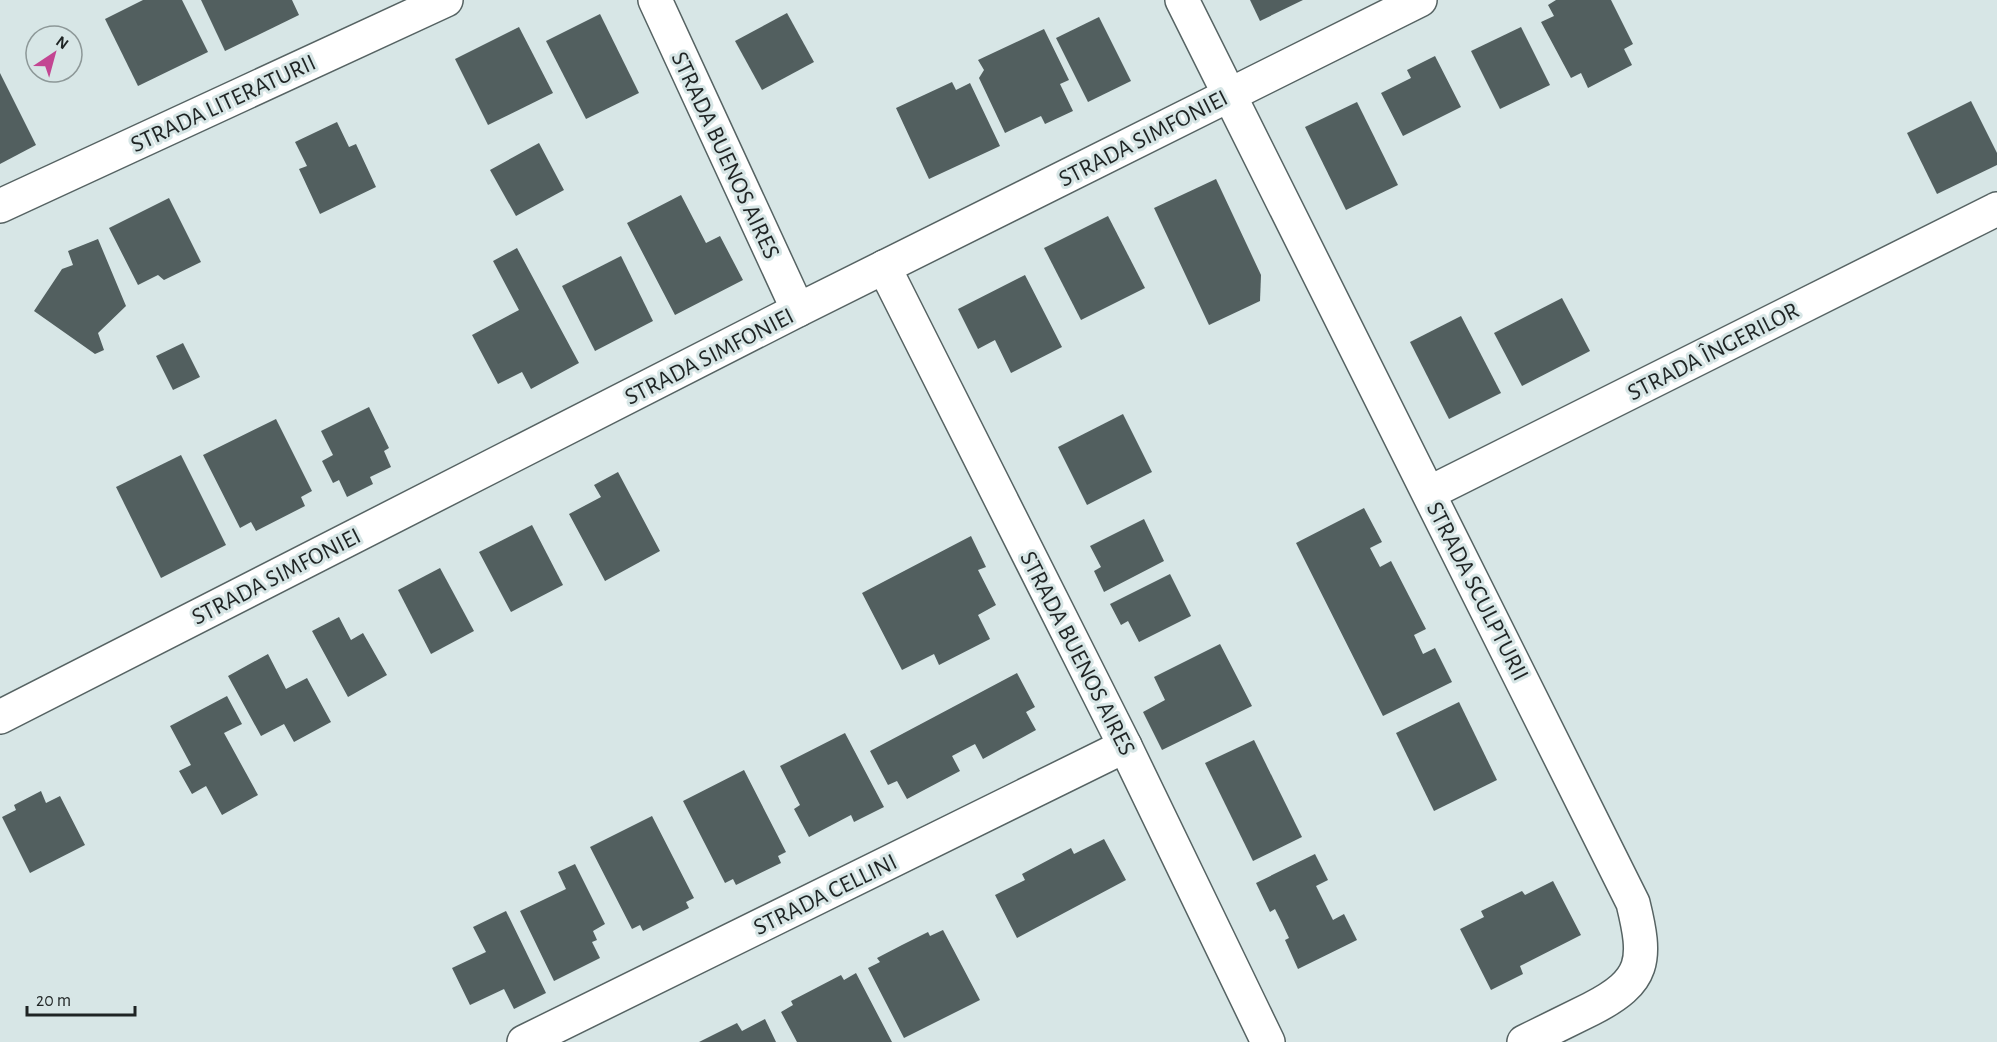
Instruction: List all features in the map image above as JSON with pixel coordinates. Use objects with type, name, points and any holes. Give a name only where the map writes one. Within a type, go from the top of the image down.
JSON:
[{"type":"street","name":"STRADA LITERATURII","points":[[0,206],[446,0]]},
{"type":"street","name":"STRADA BUENOS AIRES","points":[[655,0],[798,310]]},
{"type":"street","name":"STRADA SCULPTURII","points":[[1182,0],[1634,903],[1642,937],[1639,965],[1632,982],[1618,995],[1524,1042]]},
{"type":"street","name":"STRADA SIMFONIEI","points":[[0,717],[798,310],[1420,0]]},
{"type":"street","name":"STRADA ÎNGERILOR","points":[[1429,493],[1997,209]]},
{"type":"street","name":"STRADA BUENOS AIRES","points":[[884,267],[1125,746],[1268,1042]]},
{"type":"street","name":"STRADA CELLINI","points":[[524,1042],[1125,746]]},
{"type":"building","points":[[143,0],[182,0],[208,52],[138,86],[105,19]]},
{"type":"building","points":[[201,0],[292,0],[299,15],[225,51]]},
{"type":"building","points":[[1250,0],[1303,0],[1260,21]]},
{"type":"building","points":[[1556,0],[1611,0],[1633,44],[1624,49],[1632,65],[1588,88],[1581,73],[1571,78],[1541,22],[1554,16],[1548,5]]},
{"type":"building","points":[[787,13],[814,62],[762,90],[735,41]]},
{"type":"building","points":[[600,14],[639,93],[586,119],[546,41]]},
{"type":"building","points":[[1099,17],[1131,81],[1088,102],[1056,38]]},
{"type":"building","points":[[519,27],[553,93],[488,125],[455,59]]},
{"type":"building","points":[[1521,27],[1550,85],[1500,109],[1471,51]]},
{"type":"building","points":[[1044,29],[1069,80],[1060,84],[1073,111],[1045,124],[1041,116],[1005,133],[979,78],[984,70],[978,60]]},
{"type":"building","points":[[1435,56],[1461,107],[1403,136],[1381,93],[1411,78],[1407,70]]},
{"type":"building","points":[[0,73],[36,145],[0,164]]},
{"type":"building","points":[[952,82],[956,90],[970,83],[1000,146],[929,179],[896,108]]},
{"type":"building","points":[[1971,101],[1997,153],[1997,165],[1937,194],[1907,133]]},
{"type":"building","points":[[1357,102],[1398,185],[1346,210],[1305,127]]},
{"type":"building","points":[[337,122],[349,147],[356,144],[376,187],[320,214],[299,169],[307,166],[295,142]]},
{"type":"building","points":[[539,143],[564,190],[516,216],[490,170]]},
{"type":"building","points":[[1216,179],[1261,275],[1260,301],[1209,325],[1154,208]]},
{"type":"building","points":[[681,195],[706,243],[720,236],[743,280],[675,315],[627,223]]},
{"type":"building","points":[[169,198],[201,262],[164,280],[158,275],[138,285],[109,228]]},
{"type":"building","points":[[1108,216],[1145,288],[1081,320],[1044,248]]},
{"type":"building","points":[[98,239],[126,306],[98,333],[104,350],[95,354],[34,311],[62,269],[73,265],[68,251]]},
{"type":"building","points":[[517,248],[579,363],[531,389],[522,372],[498,384],[472,335],[519,310],[493,261]]},
{"type":"building","points":[[621,256],[653,321],[595,351],[562,286]]},
{"type":"building","points":[[1025,275],[1062,347],[1011,373],[995,340],[978,349],[958,309]]},
{"type":"building","points":[[1562,298],[1590,351],[1522,386],[1494,333]]},
{"type":"building","points":[[1461,316],[1501,393],[1449,419],[1410,342]]},
{"type":"building","points":[[183,343],[200,377],[173,390],[156,356]]},
{"type":"building","points":[[369,407],[389,448],[384,451],[391,467],[370,477],[373,484],[347,497],[339,480],[333,483],[322,461],[333,455],[321,431]]},
{"type":"building","points":[[1123,414],[1152,472],[1087,505],[1058,447]]},
{"type":"building","points":[[276,419],[312,491],[301,497],[305,506],[256,531],[251,522],[240,528],[203,455]]},
{"type":"building","points":[[181,455],[226,545],[161,578],[116,487]]},
{"type":"building","points":[[618,472],[660,551],[605,581],[569,514],[601,497],[594,485]]},
{"type":"building","points":[[1364,508],[1382,542],[1370,548],[1380,567],[1391,561],[1426,629],[1414,635],[1423,654],[1435,648],[1452,682],[1383,716],[1296,543]]},
{"type":"building","points":[[1144,519],[1164,561],[1104,592],[1094,571],[1101,567],[1090,546]]},
{"type":"building","points":[[532,525],[563,585],[511,612],[479,552]]},
{"type":"building","points":[[971,536],[986,567],[978,570],[996,605],[978,615],[990,639],[939,665],[934,654],[902,670],[862,593]]},
{"type":"building","points":[[440,568],[474,631],[431,654],[398,590]]},
{"type":"building","points":[[1170,574],[1191,616],[1139,642],[1128,621],[1121,625],[1110,604]]},
{"type":"building","points":[[339,617],[351,640],[363,633],[387,675],[348,697],[312,631]]},
{"type":"building","points":[[1220,644],[1252,706],[1162,750],[1143,712],[1165,700],[1154,677]]},
{"type":"building","points":[[268,654],[286,689],[307,678],[331,722],[294,742],[284,724],[261,736],[228,676]]},
{"type":"building","points":[[1017,673],[1035,707],[1026,712],[1036,730],[983,759],[975,744],[952,756],[960,771],[907,799],[897,781],[888,785],[870,751]]},
{"type":"building","points":[[227,696],[242,724],[224,733],[258,795],[222,815],[206,786],[192,794],[179,771],[191,765],[170,726]]},
{"type":"building","points":[[1459,702],[1497,780],[1434,811],[1396,733]]},
{"type":"building","points":[[845,733],[884,807],[854,822],[851,815],[809,837],[794,809],[800,805],[780,766]]},
{"type":"building","points":[[1254,740],[1302,837],[1253,861],[1205,763]]},
{"type":"building","points":[[744,770],[786,852],[778,856],[781,863],[736,885],[733,879],[725,883],[683,801]]},
{"type":"building","points":[[41,791],[46,803],[60,796],[85,845],[30,873],[2,817],[16,810],[14,805]]},
{"type":"building","points":[[652,816],[694,898],[686,902],[689,908],[643,931],[640,925],[632,929],[590,847]]},
{"type":"building","points":[[1104,839],[1126,880],[1017,938],[995,895],[1025,880],[1022,874],[1071,848],[1074,854]]},
{"type":"building","points":[[1315,854],[1328,880],[1316,886],[1333,920],[1344,914],[1357,940],[1298,969],[1285,940],[1289,938],[1282,923],[1275,909],[1270,912],[1256,883]]},
{"type":"building","points":[[575,864],[605,924],[593,931],[597,940],[592,942],[600,958],[554,981],[520,911],[566,889],[558,872]]},
{"type":"building","points":[[1553,881],[1581,935],[1520,966],[1523,974],[1491,990],[1460,929],[1484,917],[1481,911],[1522,891],[1525,895]]},
{"type":"building","points":[[506,911],[546,993],[514,1009],[504,989],[470,1005],[452,968],[486,952],[473,927]]},
{"type":"building","points":[[943,930],[980,1000],[904,1038],[868,968],[880,962],[877,958],[902,945],[928,932],[930,936]]},
{"type":"building","points":[[856,973],[892,1042],[797,1042],[781,1012],[793,1005],[791,1001],[841,975],[844,980]]},
{"type":"building","points":[[765,1019],[776,1042],[699,1042],[737,1023],[742,1031]]}]
